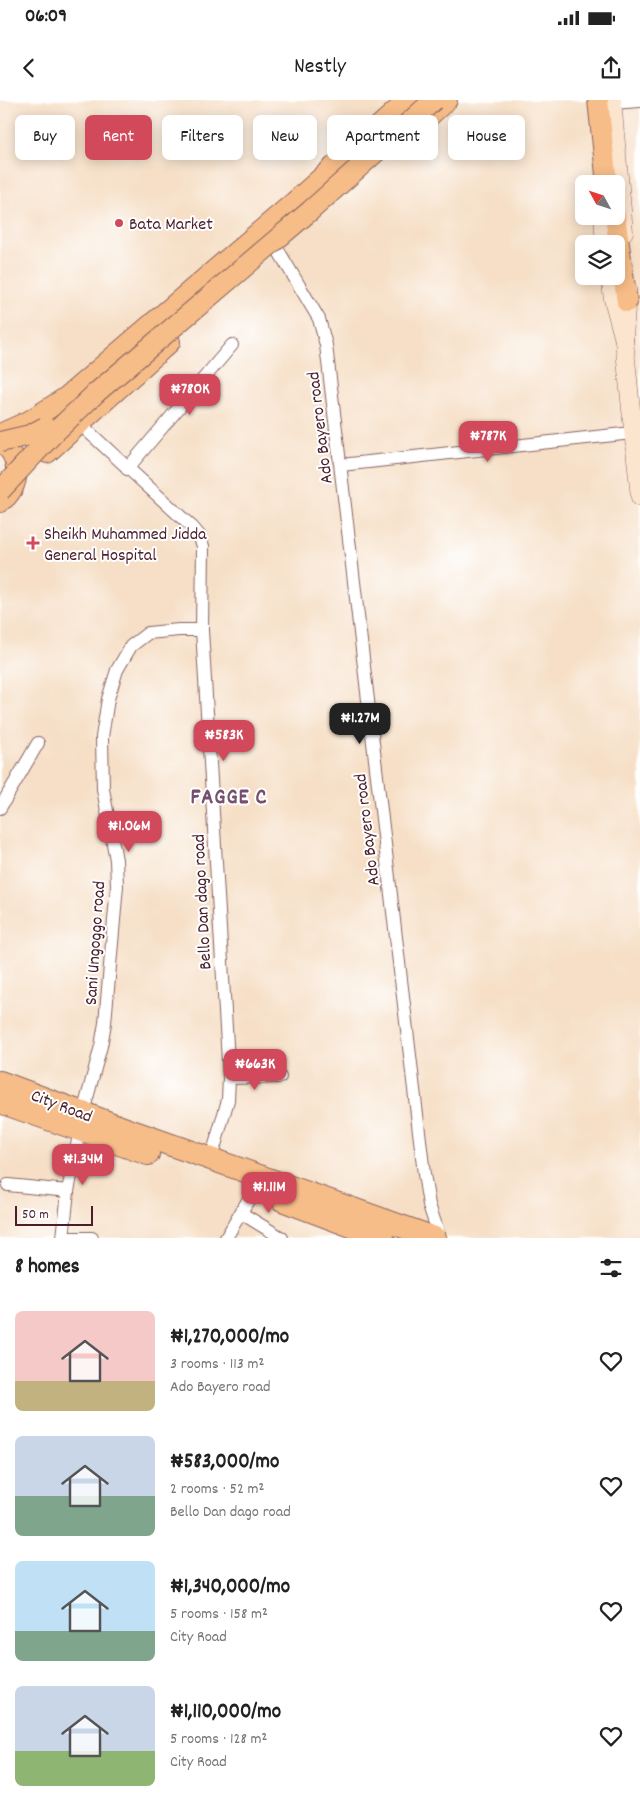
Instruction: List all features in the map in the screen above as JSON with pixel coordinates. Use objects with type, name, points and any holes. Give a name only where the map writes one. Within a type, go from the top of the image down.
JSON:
[{"type":"highway","name":"City Road","points":[[0,1082],[81,1122],[383,1238]]},
{"type":"highway","name":"City Road","points":[[0,1102],[81,1122],[211,1159],[435,1238]]},
{"type":"main road","points":[[0,434],[28,421],[65,398],[309,188],[408,100]]},
{"type":"main road","points":[[0,442],[30,435],[45,426],[90,384],[288,216],[419,100]]},
{"type":"main road","points":[[4,492],[53,434],[97,392],[330,193],[434,100]]},
{"type":"main road","points":[[4,492],[203,313],[278,250],[447,100]]},
{"type":"main road","points":[[607,101],[607,175]]},
{"type":"main road","points":[[607,101],[611,175]]},
{"type":"main road","points":[[612,232],[620,301]]},
{"type":"main road","points":[[614,285],[620,301]]},
{"type":"main road","points":[[4,492],[45,426]]},
{"type":"main road","points":[[0,442],[10,450],[17,470],[4,492]]},
{"type":"street","points":[[590,100],[598,175]]},
{"type":"street","points":[[640,100],[607,101],[627,262],[620,301],[640,498]]},
{"type":"street","name":"Ado Bayero road","points":[[278,250],[319,319],[326,345],[424,1174],[429,1205],[440,1238]]},
{"type":"street","points":[[127,469],[232,345]]},
{"type":"street","name":"Bello Dan dago road","points":[[79,423],[127,469],[194,528],[203,546],[202,630],[229,1078],[228,1100],[211,1159]]},
{"type":"street","points":[[341,466],[635,435]]},
{"type":"street","name":"Sani Ungoggo road","points":[[63,1238],[68,1191],[81,1122],[101,1046],[105,1023],[117,886],[116,860],[103,789],[102,737],[108,699],[117,670],[132,646],[148,633],[202,630]]},
{"type":"street","points":[[0,808],[38,743]]},
{"type":"street","points":[[229,1078],[280,1076]]},
{"type":"street","points":[[8,1185],[68,1191]]},
{"type":"street","points":[[226,1238],[254,1190]]},
{"type":"street","points":[[241,1213],[282,1238]]},
{"type":"street","points":[[63,1238],[92,1238]]},
{"type":"place","name":"Bata Market","points":[[119,223]]},
{"type":"place","name":"Sheikh Muhammed Jidda General Hospital","points":[[33,543]]},
{"type":"district","name":"FAGGE C","points":[[229,795]]}]
